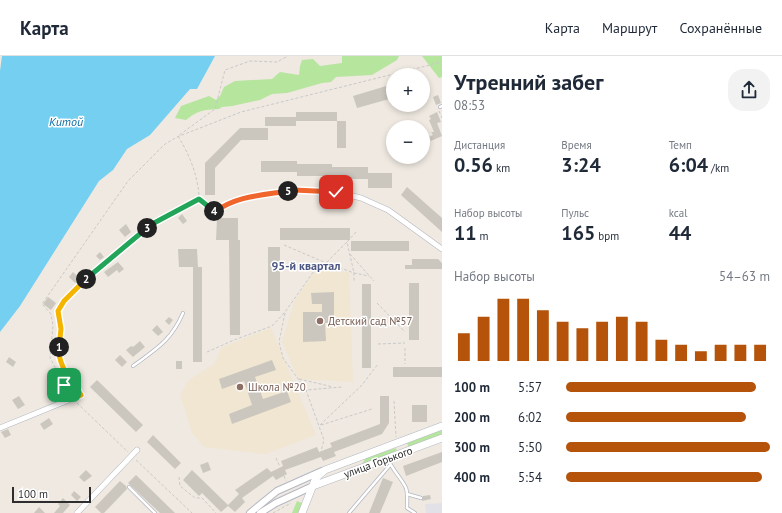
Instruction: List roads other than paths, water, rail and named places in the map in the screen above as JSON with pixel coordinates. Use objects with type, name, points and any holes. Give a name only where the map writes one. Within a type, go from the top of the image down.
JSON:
[{"type":"main road","name":"улица Горького","points":[[313,486],[318,475],[325,470],[442,426]]},
{"type":"main road","name":"улица Горького","points":[[313,486],[389,462],[410,450],[442,438]]},
{"type":"main road","points":[[401,441],[403,448],[410,450]]},
{"type":"main road","points":[[302,513],[313,486]]},
{"type":"street","points":[[211,218],[220,208],[247,197],[294,190],[336,192],[361,198],[388,210],[442,249]]},
{"type":"street","points":[[0,428],[81,395],[62,366],[58,353],[61,329],[58,311],[64,301],[88,278],[154,223],[199,199],[215,212]]},
{"type":"street","points":[[77,513],[137,450]]},
{"type":"street","name":"улица Горького","points":[[250,513],[277,491],[325,470]]},
{"type":"street","name":"улица Горького","points":[[260,513],[282,500],[313,486]]},
{"type":"lane","points":[[133,366],[162,345],[177,326],[183,314]]},
{"type":"lane","points":[[349,513],[389,462],[405,487],[407,494],[407,508],[405,513]]},
{"type":"lane","points":[[129,487],[155,513]]},
{"type":"lane","points":[[407,494],[421,498]]},
{"type":"lane","points":[[407,508],[415,513]]},
{"type":"water","name":"Китой","points":[[2,56],[215,56],[197,89],[190,89],[150,135],[127,149],[113,170],[99,181],[20,306],[0,332],[0,71]]},
{"type":"place","name":"Детский сад №57","points":[[320,321]]},
{"type":"place","name":"Школа №20","points":[[240,387]]},
{"type":"district","name":"95-й квартал","points":[[306,266]]}]
